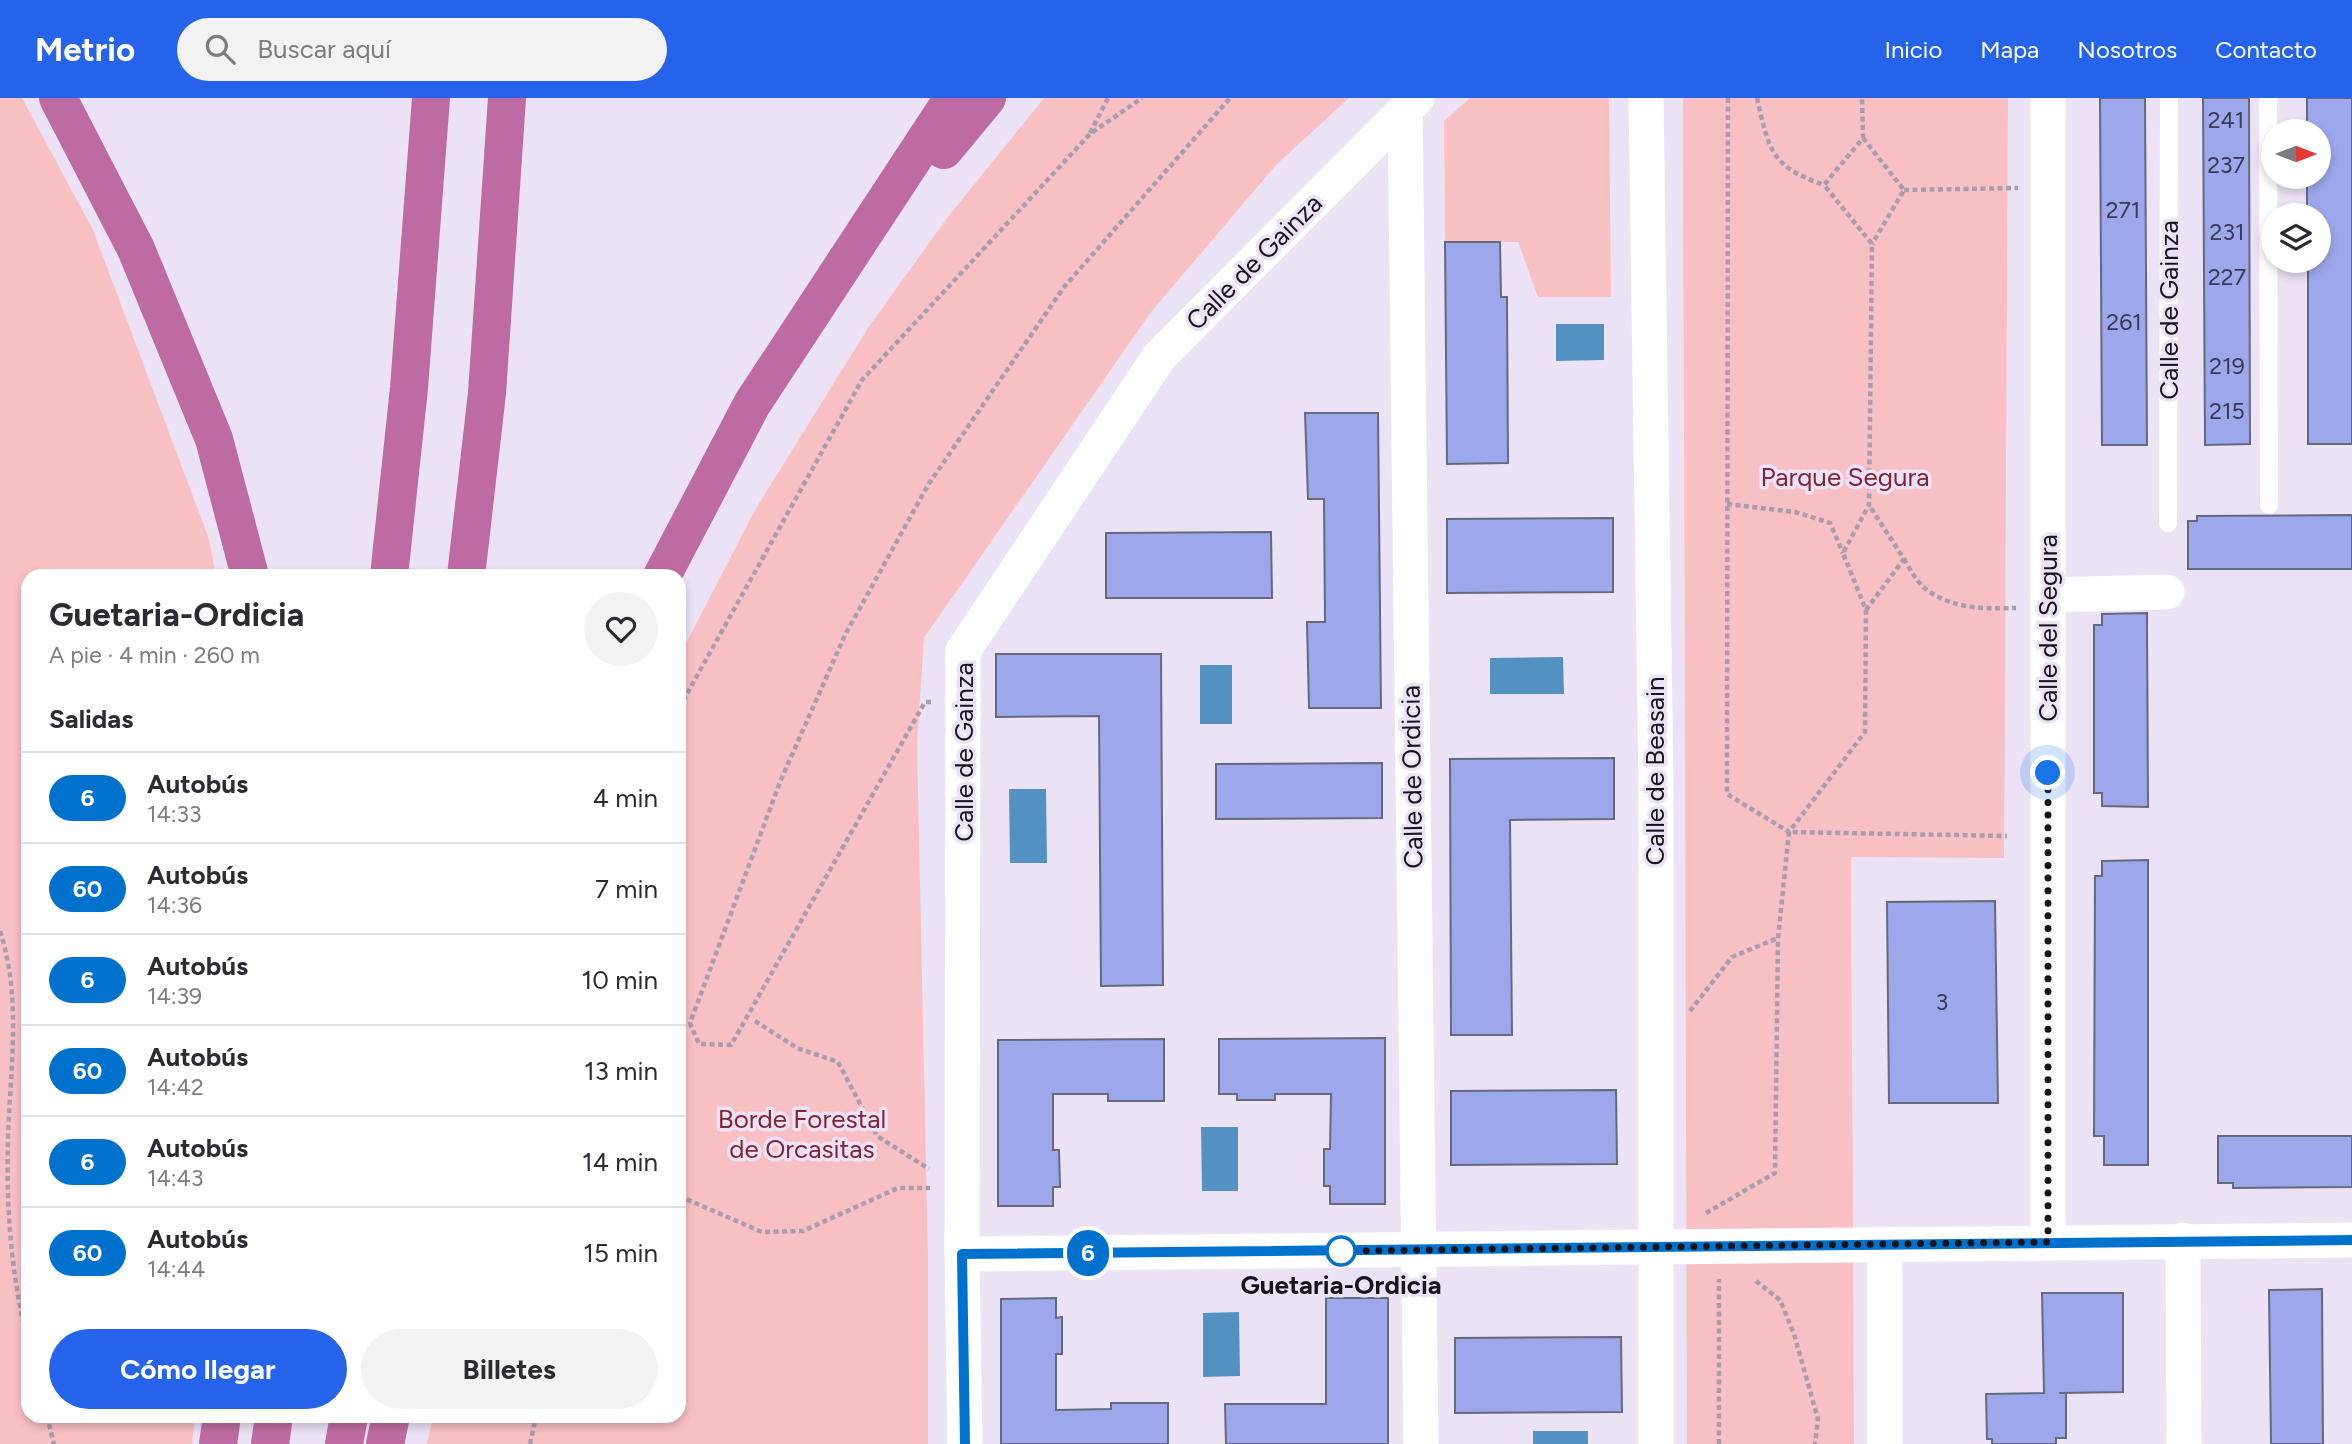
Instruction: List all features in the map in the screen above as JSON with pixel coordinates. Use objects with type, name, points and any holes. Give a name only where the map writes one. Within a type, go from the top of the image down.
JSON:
[{"type":"highway","points":[[58,98],[136,248],[214,439],[248,569]]},
{"type":"highway","points":[[390,569],[409,388],[431,98]]},
{"type":"highway","points":[[467,569],[487,393],[507,98]]},
{"type":"highway","points":[[666,569],[752,404],[953,98]]},
{"type":"highway","points":[[826,291],[987,98]]},
{"type":"highway","points":[[218,1444],[221,1423]]},
{"type":"highway","points":[[270,1444],[273,1423]]},
{"type":"highway","points":[[344,1444],[348,1423]]},
{"type":"highway","points":[[384,1444],[389,1423]]},
{"type":"street","name":"Calle de Beasain","points":[[1646,98],[1656,788],[1656,1444]]},
{"type":"street","name":"Calle del Segura","points":[[2048,98],[2048,1242]]},
{"type":"street","name":"Calle de Gainza","points":[[965,1444],[962,1254],[963,651],[1159,357],[1411,104]]},
{"type":"street","name":"Calle de Ordicia","points":[[1411,104],[1421,1444]]},
{"type":"street","points":[[2048,601],[2167,592]]},
{"type":"street","points":[[2183,1240],[2184,1444]]},
{"type":"street","points":[[962,1254],[1654,1248],[1718,1263],[1885,1245],[2352,1240]]},
{"type":"street","points":[[1885,1245],[1885,1444]]},
{"type":"lane","name":"Calle de Gainza","points":[[2168,523],[2169,98]]},
{"type":"lane","points":[[2268,98],[2269,505]]},
{"type":"path","points":[[1090,134],[1108,98]]},
{"type":"path","points":[[686,695],[862,380],[1090,134],[1142,98]]},
{"type":"path","points":[[963,699],[925,702],[731,1045],[699,1044],[690,1023],[780,782],[845,635],[921,496],[1064,287],[1230,98]]},
{"type":"path","points":[[1728,98],[1727,794],[1789,832],[2007,836]]},
{"type":"path","points":[[1757,98],[1774,156],[1797,176],[1824,185],[1872,244]]},
{"type":"path","points":[[1862,98],[1863,138],[1903,190]]},
{"type":"path","points":[[1824,185],[1863,138]]},
{"type":"path","points":[[1903,190],[2048,188]]},
{"type":"path","points":[[1843,553],[1869,505],[1872,244],[1903,190]]},
{"type":"path","points":[[1696,1217],[1719,1207],[1775,1173],[1778,938],[1789,832],[1865,732],[1866,610],[1830,523],[1795,512],[1727,504]]},
{"type":"path","points":[[1869,505],[1925,589],[1953,604],[1981,609],[2048,601]]},
{"type":"path","points":[[1866,610],[1903,559]]},
{"type":"path","points":[[0,931],[11,974],[14,1023],[8,1217],[21,1298]]},
{"type":"path","points":[[1686,1017],[1732,957],[1778,938]]},
{"type":"path","points":[[755,1021],[797,1048],[838,1062],[877,1136],[962,1189]]},
{"type":"path","points":[[686,1199],[762,1232],[803,1231],[898,1188],[962,1189]]},
{"type":"path","points":[[1719,1207],[1719,1444]]},
{"type":"path","points":[[1718,1263],[1732,1279]]},
{"type":"path","points":[[1745,1280],[1758,1282],[1780,1300],[1794,1334],[1818,1419],[1815,1444]]},
{"type":"path","points":[[49,1423],[54,1444]]},
{"type":"path","points":[[530,1444],[534,1423]]},
{"type":"green space","points":[[0,98],[22,98],[93,230],[209,539],[215,569],[21,569],[21,1423],[194,1423],[192,1444],[0,1444]]},
{"type":"green space","name":"Borde Forestal de Orcasitas","points":[[1044,98],[1349,98],[1277,164],[1151,312],[924,638],[917,744],[928,1256],[928,1444],[427,1444],[432,1423],[686,1423],[686,643],[755,510],[868,328],[947,218]]},
{"type":"green space","points":[[1470,98],[1609,98],[1611,297],[1538,297],[1518,242],[1445,242],[1444,121]]},
{"type":"green space","name":"Parque Segura","points":[[1683,98],[2008,98],[2004,858],[1851,857],[1854,1444],[1687,1444]]},
{"type":"water","points":[[1556,324],[1604,324],[1604,360],[1556,361]]},
{"type":"water","points":[[1563,657],[1564,694],[1490,694],[1490,658]]},
{"type":"water","points":[[1200,665],[1232,665],[1232,724],[1200,724]]},
{"type":"water","points":[[1009,789],[1046,789],[1047,863],[1010,863]]},
{"type":"water","points":[[1201,1127],[1238,1127],[1238,1191],[1202,1191]]},
{"type":"water","points":[[1239,1312],[1240,1376],[1203,1377],[1203,1313]]},
{"type":"water","points":[[1533,1431],[1588,1431],[1588,1444],[1533,1444]]},
{"type":"building","points":[[2100,98],[2145,98],[2147,445],[2102,445]]},
{"type":"building","points":[[2203,98],[2249,98],[2250,444],[2205,445]]},
{"type":"building","points":[[2307,98],[2352,98],[2352,444],[2308,444],[2308,273],[2331,273],[2331,203],[2307,203],[2307,189],[2331,189],[2331,119],[2307,119]]},
{"type":"building","points":[[1445,242],[1500,242],[1501,297],[1507,297],[1508,463],[1447,464]]},
{"type":"building","points":[[1305,413],[1378,413],[1381,708],[1309,708],[1307,622],[1325,622],[1324,499],[1308,499]]},
{"type":"building","points":[[2352,515],[2352,569],[2188,569],[2188,521],[2197,521],[2197,516]]},
{"type":"building","points":[[1613,518],[1613,592],[1447,593],[1447,519]]},
{"type":"building","points":[[1271,532],[1272,598],[1106,598],[1106,533]]},
{"type":"building","points":[[2147,613],[2148,807],[2102,806],[2102,793],[2094,793],[2094,625],[2102,625],[2102,614]]},
{"type":"building","points":[[996,654],[1161,654],[1163,985],[1101,986],[1099,716],[996,717]]},
{"type":"building","points":[[1614,758],[1614,819],[1510,820],[1512,1035],[1451,1035],[1450,759]]},
{"type":"building","points":[[1382,763],[1382,818],[1216,819],[1216,764]]},
{"type":"building","points":[[2148,860],[2148,1165],[2104,1165],[2104,1136],[2094,1136],[2095,876],[2102,876],[2102,861]]},
{"type":"building","points":[[1995,901],[1998,1103],[1889,1103],[1887,902]]},
{"type":"building","points":[[1385,1038],[1385,1204],[1330,1204],[1330,1186],[1324,1186],[1324,1149],[1330,1149],[1331,1094],[1275,1094],[1275,1100],[1237,1100],[1237,1094],[1219,1094],[1219,1039]]},
{"type":"building","points":[[1164,1039],[1164,1101],[1108,1101],[1108,1094],[1053,1094],[1053,1150],[1059,1150],[1060,1187],[1053,1187],[1053,1206],[998,1206],[998,1040]]},
{"type":"building","points":[[1616,1090],[1617,1164],[1451,1165],[1451,1091]]},
{"type":"building","points":[[2218,1136],[2352,1136],[2352,1187],[2233,1188],[2233,1183],[2218,1183]]},
{"type":"building","points":[[2322,1289],[2323,1444],[2271,1444],[2269,1290]]},
{"type":"building","points":[[2042,1293],[2123,1293],[2123,1392],[2059,1393],[2066,1393],[2066,1438],[2056,1438],[2056,1444],[1992,1444],[1992,1439],[1987,1439],[1986,1394],[2044,1393]]},
{"type":"building","points":[[1056,1298],[1056,1318],[1062,1317],[1062,1354],[1056,1354],[1056,1410],[1111,1409],[1111,1403],[1168,1403],[1168,1444],[1001,1444],[1001,1299]]},
{"type":"building","points":[[1326,1298],[1388,1298],[1388,1444],[1226,1444],[1225,1404],[1326,1404]]},
{"type":"building","points":[[1621,1337],[1622,1412],[1455,1413],[1455,1338]]},
{"type":"bus line","name":"6","points":[[965,1444],[962,1254],[1607,1250],[2156,1240],[2352,1240]]},
{"type":"place","name":"Guetaria-Ordicia","points":[[1341,1251]]},
{"type":"route","points":[[1341,1251],[1607,1250],[2048,1242],[2048,773]]}]
